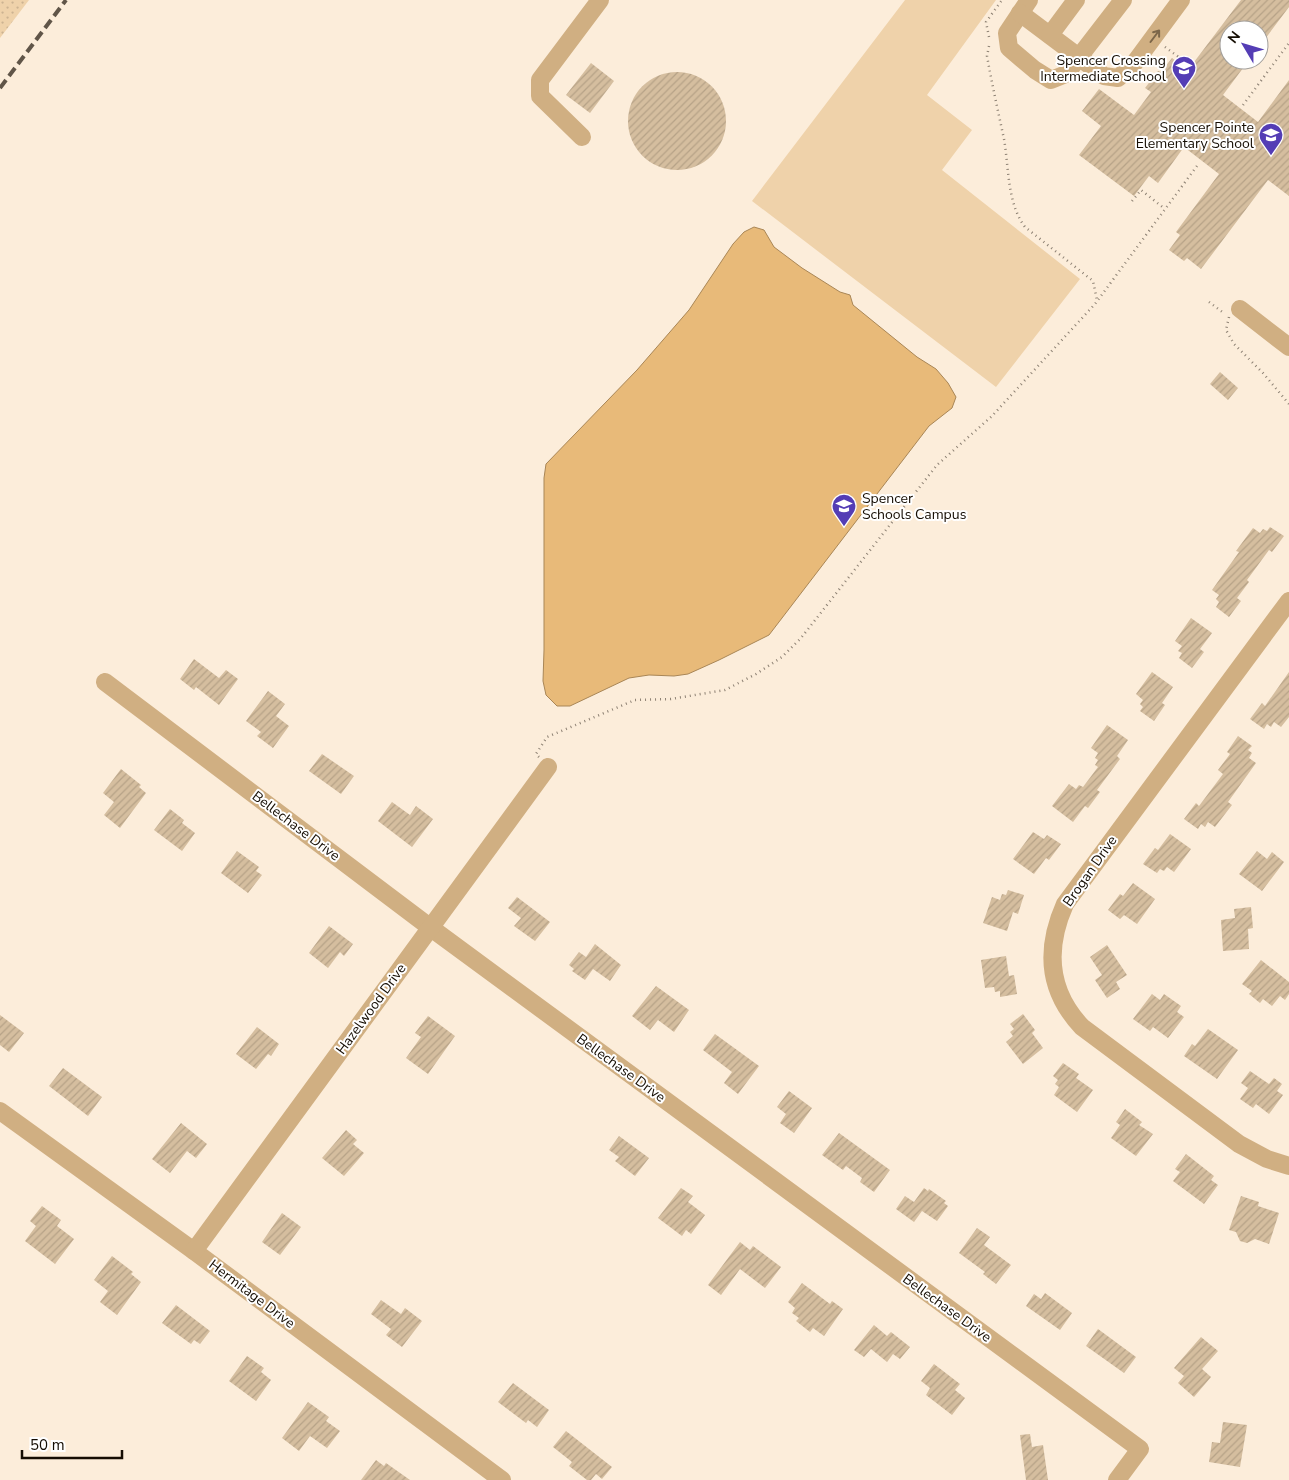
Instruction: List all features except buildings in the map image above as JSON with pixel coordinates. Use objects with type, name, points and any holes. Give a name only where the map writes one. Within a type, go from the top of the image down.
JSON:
[{"type":"street","points":[[582,137],[540,96],[540,80],[600,0]]},
{"type":"street","points":[[1050,35],[1076,0]]},
{"type":"street","points":[[1123,0],[1080,58],[1066,74],[1051,80],[1035,70],[1010,48],[1007,33],[1025,6],[1050,35],[1080,58],[1104,76],[1118,78],[1133,65],[1182,0]]},
{"type":"street","points":[[1240,309],[1289,347]]},
{"type":"street","name":"Brogan Drive","points":[[1289,601],[1064,904],[1054,932],[1052,961],[1056,985],[1062,1000],[1066,1008],[1082,1027],[1239,1144],[1267,1159],[1289,1166]]},
{"type":"street","name":"Bellechase Drive","points":[[105,682],[431,928],[1140,1450],[1117,1480]]},
{"type":"street","name":"Hazelwood Drive","points":[[194,1252],[548,767]]},
{"type":"street","name":"Hermitage Drive","points":[[0,1111],[502,1480]]},
{"type":"path","points":[[989,37],[986,22],[1002,0]]},
{"type":"path","points":[[1160,43],[1190,66]]},
{"type":"path","points":[[1243,106],[1289,43]]},
{"type":"path","points":[[989,46],[987,56],[1004,138],[1013,203],[1017,217],[1025,227],[1093,281],[1098,300]]},
{"type":"path","points":[[548,767],[536,754],[547,737],[635,700],[671,699],[725,690],[756,674],[782,657],[801,638],[937,465],[992,416],[1098,300],[1197,166]]},
{"type":"path","points":[[1132,201],[1141,190],[1166,209]]},
{"type":"path","points":[[1209,302],[1229,317],[1226,330],[1234,344],[1263,373],[1289,404]]},
{"type":"shaded area","points":[[0,0],[29,0],[0,38]]},
{"type":"shaded area","points":[[905,0],[996,0],[927,95],[972,130],[942,170],[1080,279],[996,387],[752,201]]},
{"type":"shaded area","points":[[754,227],[764,230],[774,247],[802,268],[840,292],[850,295],[853,305],[917,357],[936,369],[948,383],[956,397],[952,408],[929,426],[769,635],[688,674],[674,676],[649,675],[629,678],[570,706],[557,706],[546,695],[543,681],[544,478],[546,464],[637,370],[689,310],[733,244],[744,232]]},
{"type":"railway","points":[[0,88],[66,0]]},
{"type":"place","name":"Spencer Crossing Intermediate School","points":[[1184,89]]},
{"type":"place","name":"Spencer Pointe Elementary School","points":[[1271,156]]},
{"type":"place","name":"Spencer Schools Campus","points":[[844,527]]}]
